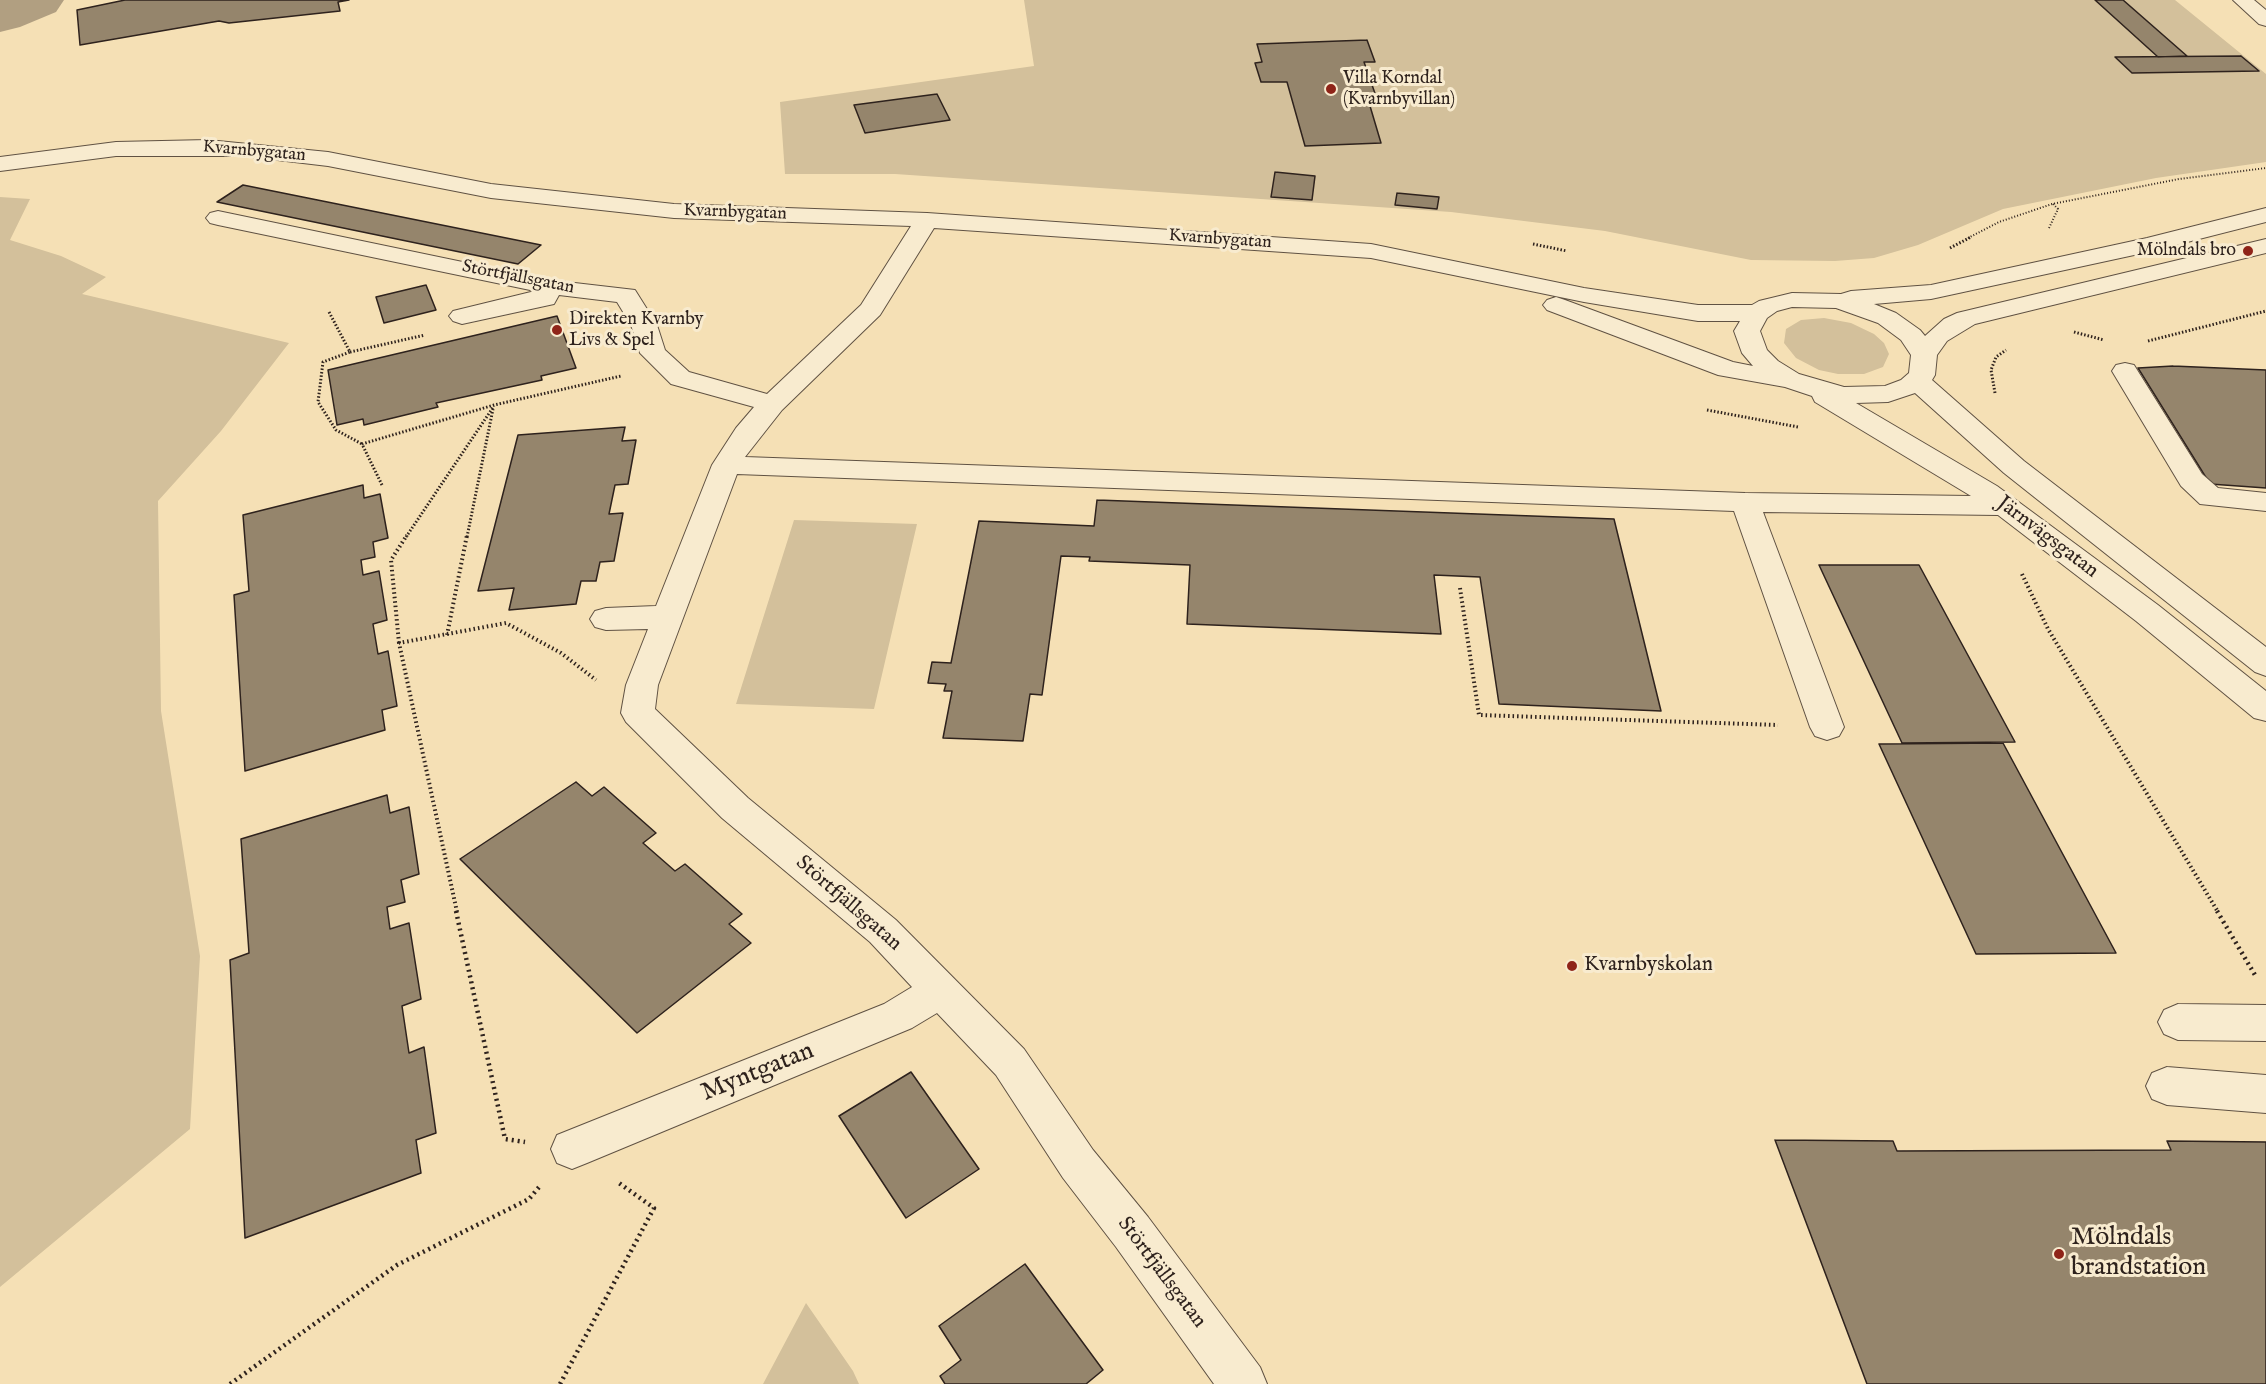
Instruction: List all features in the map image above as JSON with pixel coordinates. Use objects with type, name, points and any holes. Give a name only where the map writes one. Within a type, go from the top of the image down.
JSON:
[{"type":"street","points":[[2242,0],[2266,20]]},
{"type":"street","name":"Kvarnbygatan","points":[[0,164],[116,148],[208,147],[328,159],[490,191],[674,211],[927,220],[1371,251],[1472,274],[1584,295],[1698,313],[1757,313]]},
{"type":"street","points":[[1757,313],[1779,302],[1931,292],[2022,273],[2266,214]]},
{"type":"street","name":"Störtfjällsgatan","points":[[218,218],[549,287],[626,295],[644,325],[653,353],[680,378],[772,404]]},
{"type":"street","name":"Störtfjällsgatan","points":[[927,220],[871,310],[772,404],[746,434],[726,465],[642,686],[638,713],[735,808],[883,931],[1010,1062],[1078,1164],[1132,1232],[1243,1384]]},
{"type":"street","points":[[1921,367],[1938,336],[1953,324],[2054,296],[2266,246]]},
{"type":"street","name":"Kvarnbygatan","points":[[1472,274],[1727,369],[1844,395],[1875,396],[1900,390],[1921,367]]},
{"type":"street","points":[[462,316],[545,299],[549,287]]},
{"type":"street","name":"Järnvägsgatan","points":[[1820,299],[1855,305],[1887,318],[1911,335],[1921,367],[1953,415],[2014,466],[2266,664]]},
{"type":"street","name":"Järnvägsgatan","points":[[1757,313],[1748,325],[1750,346],[1769,367],[1987,492],[2147,613],[2266,709]]},
{"type":"street","points":[[2125,371],[2191,480],[2210,497],[2266,502]]},
{"type":"street","points":[[726,465],[1745,502],[2004,506]]},
{"type":"street","points":[[1745,502],[1827,727]]},
{"type":"street","points":[[606,619],[668,617]]},
{"type":"street","name":"Myntgatan","points":[[572,1149],[898,1016],[940,990]]},
{"type":"street","points":[[2178,1022],[2266,1023]]},
{"type":"street","points":[[2167,1086],[2266,1095]]},
{"type":"path","points":[[1945,252],[1999,222],[2052,204],[2179,179],[2266,168]]},
{"type":"path","points":[[2139,342],[2266,311]]},
{"type":"path","points":[[329,312],[350,352]]},
{"type":"path","points":[[2065,329],[2088,338],[2109,340]]},
{"type":"path","points":[[382,484],[362,444],[336,430],[318,402],[323,362],[350,352],[426,335]]},
{"type":"path","points":[[362,444],[494,405],[666,365]]},
{"type":"path","points":[[447,635],[494,405]]},
{"type":"path","points":[[494,405],[391,560],[399,643],[505,1138],[572,1149]]},
{"type":"path","points":[[2017,568],[2048,629],[2258,979]]},
{"type":"path","points":[[1460,588],[1479,714],[1827,727]]},
{"type":"path","points":[[399,643],[506,623],[561,653]]},
{"type":"path","points":[[230,1384],[397,1264],[528,1199]]},
{"type":"path","points":[[560,1384],[654,1208]]},
{"type":"shaded area","points":[[1024,0],[2175,0],[2266,74],[2266,162],[2156,178],[2003,209],[1918,245],[1874,258],[1835,261],[1751,260],[1605,231],[1451,212],[895,174],[785,174],[780,102],[1034,66]]},
{"type":"shaded area","points":[[0,197],[30,199],[10,240],[61,256],[106,277],[82,294],[289,343],[221,431],[158,501],[161,711],[200,956],[190,1129],[0,1287]]},
{"type":"shaded area","points":[[1824,318],[1851,323],[1874,334],[1884,343],[1889,354],[1883,367],[1864,374],[1838,374],[1819,370],[1796,358],[1784,343],[1786,329],[1801,320]]},
{"type":"shaded area","points":[[794,520],[917,524],[874,709],[736,704]]},
{"type":"shaded area","points":[[806,1303],[853,1371],[859,1384],[763,1384]]},
{"type":"building","points":[[125,0],[349,0],[338,2],[340,11],[229,23],[219,21],[80,45],[77,10]]},
{"type":"building","points":[[2095,0],[2123,0],[2187,56],[2158,57]]},
{"type":"building","name":"Villa Korndal (Kvarnbyvillan)","points":[[1367,40],[1375,62],[1364,62],[1378,102],[1370,106],[1381,143],[1305,146],[1287,82],[1261,82],[1255,63],[1262,62],[1257,44]]},
{"type":"building","points":[[2241,56],[2259,71],[2132,73],[2115,57]]},
{"type":"building","points":[[937,94],[950,120],[865,133],[854,105]]},
{"type":"building","points":[[1275,172],[1315,176],[1312,200],[1271,197]]},
{"type":"building","points":[[243,185],[541,245],[518,264],[217,202]]},
{"type":"building","points":[[1397,193],[1439,197],[1437,209],[1395,205]]},
{"type":"building","points":[[426,285],[436,310],[384,323],[376,297]]},
{"type":"building","points":[[557,316],[576,368],[541,376],[542,380],[436,403],[438,407],[364,425],[363,419],[337,425],[328,370]]},
{"type":"building","points":[[2173,366],[2266,370],[2266,488],[2210,484],[2138,368]]},
{"type":"building","points":[[625,427],[622,441],[636,440],[628,484],[615,485],[609,514],[623,513],[614,561],[600,562],[596,581],[581,581],[576,604],[509,610],[514,588],[478,591],[518,435]]},
{"type":"building","points":[[363,485],[364,498],[380,494],[388,538],[373,542],[375,557],[361,560],[363,575],[379,571],[387,620],[373,624],[378,654],[388,651],[397,706],[382,710],[385,730],[245,771],[234,595],[249,591],[243,515]]},
{"type":"building","points":[[1097,500],[1614,519],[1661,711],[1499,704],[1480,577],[1434,575],[1441,634],[1187,624],[1190,565],[1089,561],[1090,557],[1061,556],[1042,695],[1030,694],[1023,741],[943,738],[952,691],[944,691],[946,684],[928,683],[932,662],[951,663],[979,521],[1094,526]]},
{"type":"building","points":[[1819,565],[1919,565],[2015,742],[1902,743]]},
{"type":"building","points":[[2003,743],[2116,953],[1976,954],[1879,744]]},
{"type":"building","points":[[576,782],[592,796],[604,787],[656,833],[643,843],[675,871],[685,864],[742,914],[729,924],[751,943],[637,1033],[460,859]]},
{"type":"building","points":[[387,795],[390,813],[409,807],[419,874],[401,880],[405,902],[387,907],[390,929],[409,923],[421,999],[402,1006],[409,1053],[424,1047],[436,1133],[416,1140],[421,1173],[245,1238],[230,960],[249,953],[241,839]]},
{"type":"building","points":[[911,1072],[979,1169],[906,1218],[839,1116]]},
{"type":"building","points":[[1775,1140],[1893,1141],[1897,1151],[2171,1150],[2167,1141],[2266,1142],[2266,1384],[1867,1384]]},
{"type":"building","points":[[1025,1264],[1103,1370],[1086,1384],[945,1384],[940,1376],[961,1360],[939,1326]]},
{"type":"waterway","points":[[0,15],[36,0]]},
{"type":"place","name":"Villa Korndal (Kvarnbyvillan)","points":[[1331,89]]},
{"type":"place","name":"Mölndals bro","points":[[2248,251]]},
{"type":"place","name":"Direkten Kvarnby Livs & Spel","points":[[557,330]]},
{"type":"place","name":"Kvarnbyskolan","points":[[1572,966]]},
{"type":"place","name":"Mölndals brandstation","points":[[2059,1254]]}]
